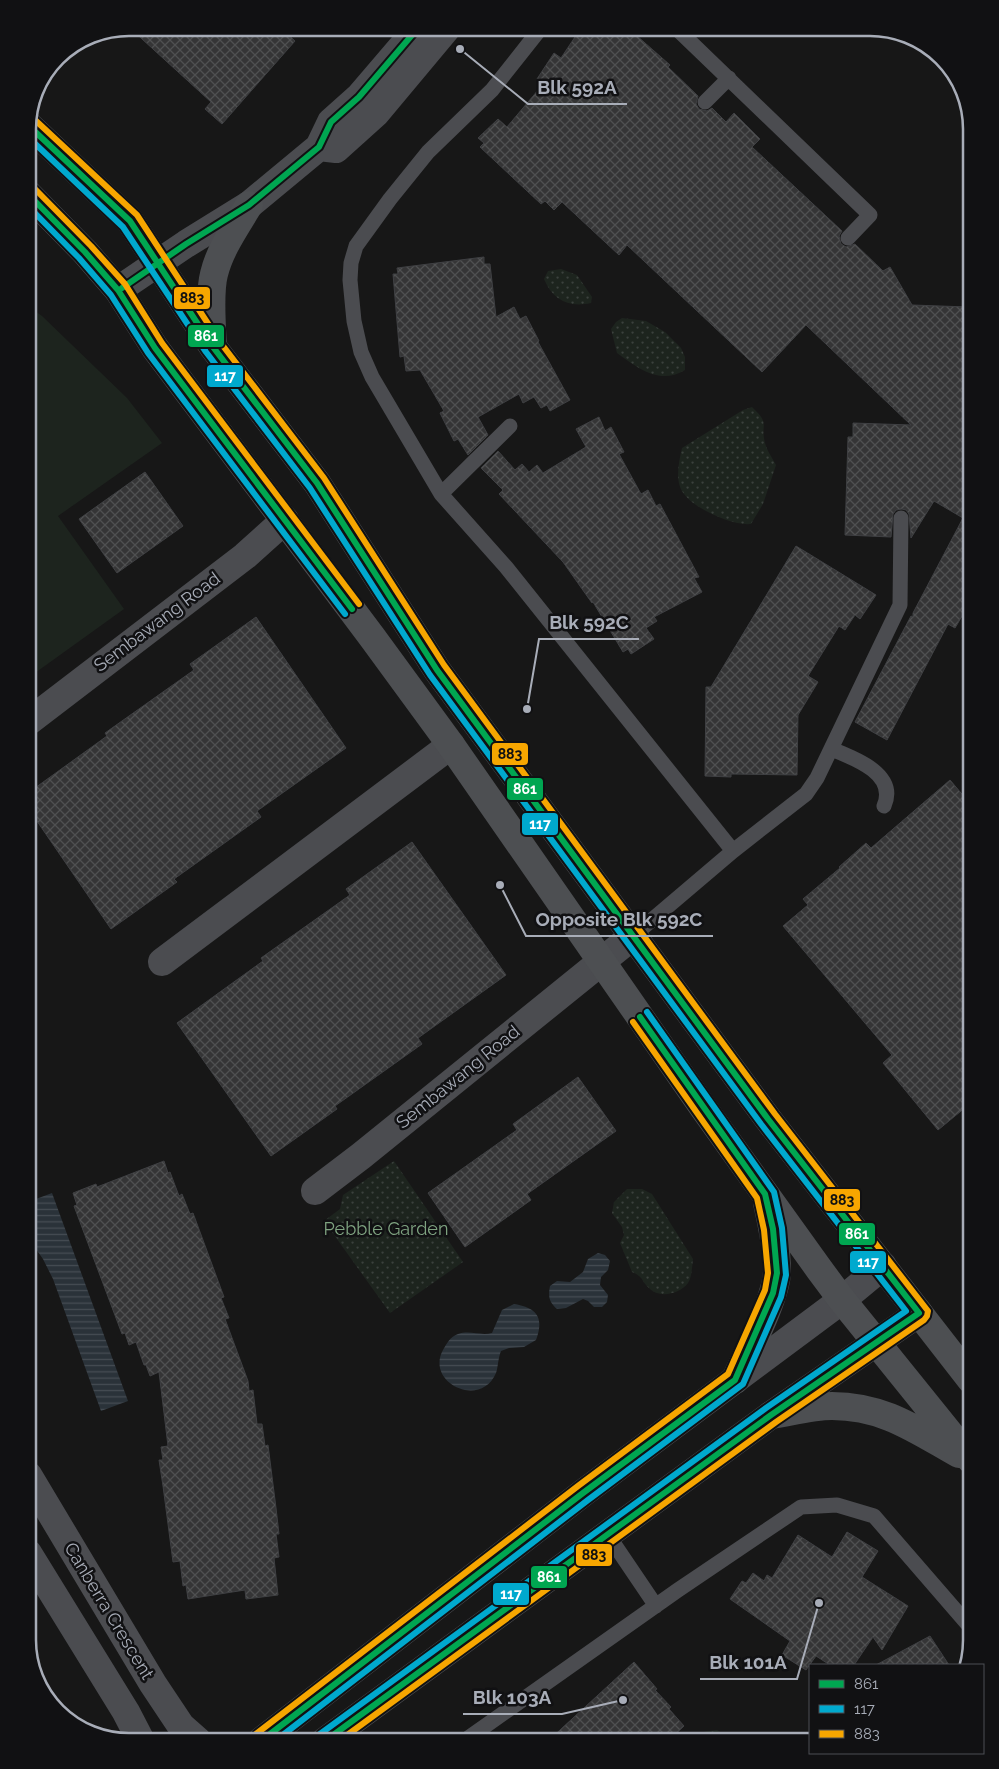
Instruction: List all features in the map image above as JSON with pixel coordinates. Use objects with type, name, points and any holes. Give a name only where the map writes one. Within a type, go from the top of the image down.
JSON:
[{"type":"main road","points":[[36,132],[130,220],[212,347],[316,483],[436,670],[768,1119],[963,1369]]},
{"type":"main road","points":[[36,202],[85,252],[118,290],[155,348],[451,744],[601,961],[842,1300],[963,1450]]},
{"type":"main road","points":[[212,347],[214,275],[224,248],[249,205]]},
{"type":"main road","points":[[735,1380],[766,1309],[777,1273],[773,1229],[765,1194]]},
{"type":"main road","points":[[771,1415],[831,1406],[869,1409],[897,1419],[963,1456]]},
{"type":"street","points":[[118,290],[186,244],[249,205],[319,147],[331,122],[359,97],[411,36]]},
{"type":"street","points":[[319,147],[336,149],[376,113],[440,36]]},
{"type":"street","name":"Sembawang Road","points":[[36,716],[245,556],[285,520]]},
{"type":"street","points":[[162,962],[451,744]]},
{"type":"street","name":"Sembawang Road","points":[[314,1191],[368,1150],[633,936]]},
{"type":"street","points":[[271,1733],[583,1493],[842,1300],[883,1266]]},
{"type":"street","points":[[336,1733],[771,1415],[919,1313]]},
{"type":"street","name":"Canberra Crescent","points":[[36,1488],[153,1684],[181,1726],[189,1733]]},
{"type":"street","points":[[36,1566],[126,1712],[137,1733]]},
{"type":"lane","points":[[535,36],[492,90],[428,152],[390,199],[356,246],[351,263],[350,280],[354,321],[361,352],[372,377],[441,494],[506,567],[733,851]]},
{"type":"lane","points":[[684,36],[870,215],[848,238]]},
{"type":"lane","points":[[705,102],[728,78]]},
{"type":"lane","points":[[441,494],[510,426]]},
{"type":"lane","points":[[633,936],[733,851],[806,794],[817,778],[900,605],[901,518]]},
{"type":"lane","points":[[831,749],[856,758],[882,778],[888,797],[884,806]]},
{"type":"lane","points":[[475,1733],[678,1590],[801,1507],[837,1505],[874,1516],[963,1618]]},
{"type":"lane","points":[[608,1535],[656,1606]]},
{"type":"green space","points":[[561,269],[577,275],[592,297],[591,303],[568,303],[562,301],[552,292],[544,279],[548,271]]},
{"type":"green space","points":[[36,312],[127,398],[162,443],[58,516],[124,609],[36,672]]},
{"type":"green space","points":[[622,318],[646,321],[665,332],[681,348],[685,357],[685,370],[666,376],[649,373],[617,353],[611,329]]},
{"type":"green space","points":[[752,407],[763,421],[765,443],[776,465],[763,504],[751,524],[743,524],[705,511],[689,500],[681,489],[678,471],[682,448],[743,410]]},
{"type":"green space","name":"Pebble Garden","points":[[394,1161],[463,1262],[390,1313],[324,1221],[340,1209],[343,1195]]},
{"type":"green space","points":[[627,1189],[642,1189],[652,1194],[693,1259],[689,1281],[680,1290],[669,1294],[658,1293],[649,1288],[641,1277],[632,1272],[620,1243],[624,1235],[622,1227],[612,1213],[614,1202]]},
{"type":"green space","points":[[717,1730],[722,1733],[700,1733]]},
{"type":"shaded area","points":[[52,1193],[128,1401],[101,1411],[53,1279],[36,1249],[36,1199]]},
{"type":"shaded area","points":[[598,1253],[605,1255],[610,1261],[608,1270],[601,1277],[600,1285],[608,1295],[607,1302],[602,1307],[594,1307],[583,1299],[566,1308],[557,1309],[550,1299],[550,1286],[557,1281],[570,1282],[583,1272],[588,1259]]},
{"type":"shaded area","points":[[514,1304],[529,1308],[537,1315],[539,1326],[536,1340],[524,1347],[509,1348],[501,1351],[496,1373],[489,1384],[479,1389],[468,1390],[457,1387],[448,1381],[442,1373],[439,1362],[449,1340],[455,1335],[462,1333],[492,1333],[502,1310]]},
{"type":"building","points":[[139,36],[290,36],[295,41],[222,124],[205,109],[211,102]]},
{"type":"building","points":[[576,36],[637,36],[670,65],[668,67],[698,96],[696,104],[699,109],[707,111],[712,108],[726,122],[734,113],[760,139],[752,147],[842,231],[839,236],[841,244],[846,247],[855,244],[883,271],[890,267],[912,305],[963,307],[963,518],[934,501],[911,538],[909,514],[906,510],[902,509],[896,510],[893,514],[891,537],[845,535],[848,437],[853,437],[853,423],[911,425],[806,325],[762,372],[627,245],[619,255],[562,202],[554,210],[545,201],[541,204],[480,147],[484,143],[478,138],[498,119],[507,127],[544,83],[537,79],[554,53],[561,58]]},
{"type":"building","points":[[484,257],[484,264],[490,264],[496,317],[514,307],[520,319],[526,316],[570,400],[550,411],[547,405],[541,408],[534,397],[523,403],[519,394],[478,417],[488,435],[468,455],[458,439],[454,441],[440,413],[444,411],[420,370],[406,371],[404,356],[400,357],[393,274],[398,274],[397,268]]},
{"type":"building","points":[[599,417],[605,431],[611,427],[624,452],[619,454],[641,494],[648,490],[656,506],[660,504],[699,577],[694,578],[702,592],[654,617],[657,621],[646,628],[654,639],[631,654],[628,649],[623,652],[593,602],[563,562],[499,494],[503,490],[481,468],[498,451],[515,470],[522,464],[529,472],[537,465],[543,473],[586,447],[576,429]]},
{"type":"building","points":[[145,472],[183,526],[117,573],[79,519]]},
{"type":"building","points":[[963,518],[963,614],[955,628],[948,624],[887,740],[855,722],[911,616],[913,617],[913,613]]},
{"type":"building","points":[[796,546],[876,595],[860,619],[855,615],[845,630],[839,626],[808,676],[818,682],[798,715],[797,775],[731,774],[731,777],[705,776],[706,687],[711,687]]},
{"type":"building","points":[[256,617],[346,748],[257,811],[261,817],[174,879],[177,882],[111,929],[36,820],[36,787],[107,736],[105,733],[194,670],[190,664]]},
{"type":"building","points":[[950,780],[963,795],[963,1109],[938,1130],[883,1063],[892,1055],[783,926],[808,905],[803,899],[866,843],[871,848]]},
{"type":"building","points":[[412,842],[506,975],[418,1038],[422,1044],[335,1106],[337,1109],[271,1156],[177,1023],[263,961],[261,958],[350,895],[346,889]]},
{"type":"building","points":[[578,1077],[616,1131],[527,1194],[531,1200],[465,1247],[428,1193],[517,1130],[513,1124]]},
{"type":"building","points":[[164,1161],[179,1196],[182,1194],[190,1214],[193,1213],[224,1297],[221,1298],[229,1318],[225,1319],[248,1381],[249,1391],[253,1390],[257,1424],[262,1424],[265,1446],[268,1445],[279,1534],[276,1534],[279,1557],[274,1558],[278,1595],[246,1599],[245,1590],[188,1599],[186,1585],[183,1586],[180,1561],[173,1562],[159,1460],[163,1460],[161,1447],[168,1446],[159,1372],[150,1376],[136,1342],[129,1345],[125,1333],[122,1334],[74,1206],[77,1205],[73,1193],[96,1184],[97,1187]]},
{"type":"building","points":[[847,1532],[878,1551],[862,1577],[908,1606],[882,1650],[873,1637],[855,1664],[828,1664],[816,1656],[806,1670],[782,1655],[790,1641],[730,1599],[742,1581],[746,1583],[753,1573],[764,1581],[767,1575],[772,1578],[798,1535],[832,1557]]},
{"type":"building","points":[[930,1636],[948,1664],[878,1664]]},
{"type":"building","points":[[634,1662],[657,1689],[655,1690],[671,1707],[669,1709],[684,1726],[677,1733],[557,1733]]},
{"type":"transit line","name":"861","points":[[122,288],[186,244],[249,205],[319,147],[331,122],[359,97],[411,36]]},
{"type":"transit line","name":"883","points":[[36,121],[137,215],[220,342],[324,478],[444,665],[775,1114],[928,1311],[924,1320],[776,1422],[350,1733]]},
{"type":"transit line","name":"861","points":[[36,133],[130,221],[213,347],[317,483],[437,670],[768,1119],[919,1313],[771,1415],[336,1733]]},
{"type":"transit line","name":"117","points":[[36,145],[123,227],[206,352],[310,488],[430,675],[761,1124],[906,1311],[766,1408],[321,1733]]},
{"type":"transit line","name":"883","points":[[36,190],[125,284],[162,343],[359,604]]},
{"type":"transit line","name":"861","points":[[36,202],[85,252],[118,290],[155,348],[352,609]]},
{"type":"transit line","name":"117","points":[[36,214],[79,258],[111,295],[148,353],[345,614]]},
{"type":"transit line","name":"117","points":[[285,1733],[588,1500],[743,1384],[781,1297],[786,1275],[782,1228],[774,1192],[647,1012]]},
{"type":"transit line","name":"861","points":[[271,1733],[583,1493],[735,1380],[773,1293],[777,1273],[773,1229],[765,1194],[640,1017]]},
{"type":"transit line","name":"883","points":[[257,1733],[578,1486],[728,1374],[765,1290],[768,1273],[764,1230],[757,1198],[633,1022]]},
{"type":"place","name":"Blk 592A","points":[[460,49]]},
{"type":"place","name":"Blk 592C","points":[[527,709]]},
{"type":"place","name":"Opposite Blk 592C","points":[[500,885]]},
{"type":"place","name":"Blk 101A","points":[[819,1603]]},
{"type":"place","name":"Blk 103A","points":[[623,1700]]}]
